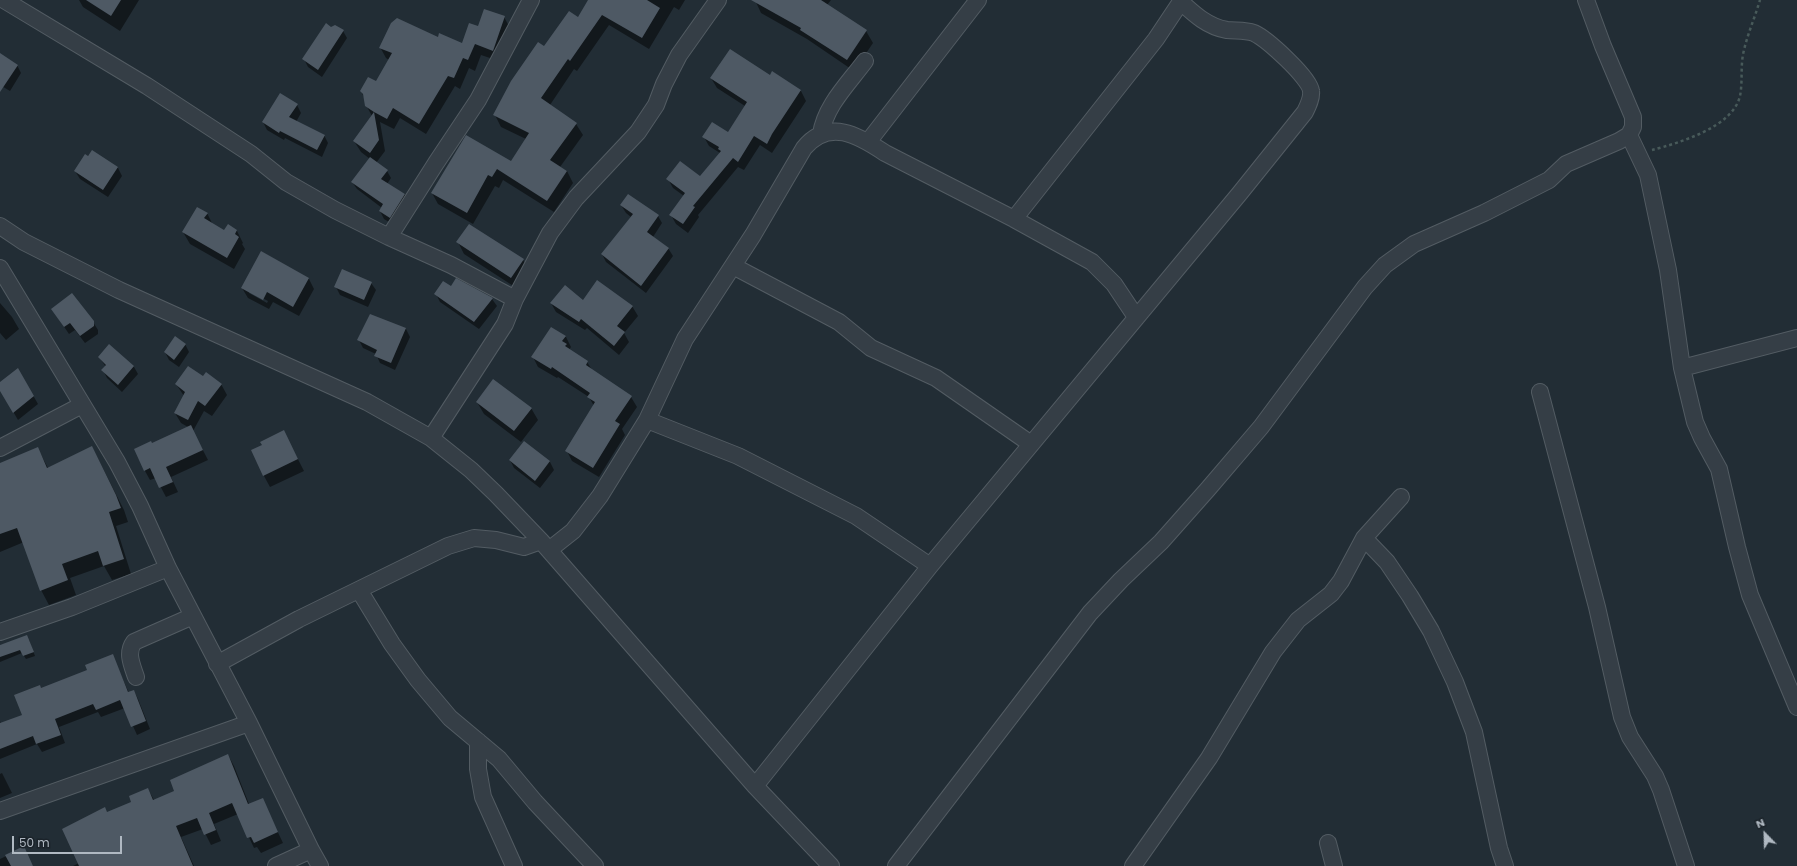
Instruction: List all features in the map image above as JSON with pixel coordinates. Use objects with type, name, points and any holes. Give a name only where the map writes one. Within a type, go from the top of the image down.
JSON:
[{"type":"street","points":[[4,0],[148,86],[251,154],[286,182],[335,210],[389,237],[451,265],[515,299]]},
{"type":"street","points":[[389,237],[478,100],[531,0]]},
{"type":"street","points":[[431,438],[502,330],[515,299],[550,233],[576,198],[638,132],[656,105],[664,84],[679,56],[718,0]]},
{"type":"street","points":[[868,142],[978,0]]},
{"type":"street","points":[[896,866],[1090,613],[1160,542],[1242,450],[1266,421],[1365,287],[1385,265],[1414,244],[1504,203],[1549,180],[1566,164],[1630,135],[1633,127],[1633,117],[1603,46],[1586,0]]},
{"type":"street","points":[[755,786],[930,566],[1240,193],[1305,112],[1311,98],[1311,91],[1307,81],[1271,45],[1256,34],[1247,31],[1226,30],[1214,26],[1199,19],[1181,1],[1156,39],[1014,219]]},
{"type":"street","points":[[821,134],[822,122],[827,111],[865,61]]},
{"type":"street","points":[[217,664],[299,619],[448,546],[474,538],[496,540],[524,547],[545,546],[573,531],[600,496],[647,420],[677,353],[753,235],[804,148],[810,140],[821,134],[833,131],[844,132],[868,142],[885,153],[1014,219],[1092,262],[1114,284],[1136,317]]},
{"type":"street","points":[[1630,135],[1648,175],[1668,270],[1682,368],[1695,422],[1719,469],[1750,595],[1797,707]]},
{"type":"street","points":[[0,226],[24,242],[120,290],[368,402],[431,438],[496,494],[545,546],[755,786],[831,866]]},
{"type":"street","points":[[733,266],[839,322],[872,348],[936,378],[1031,444]]},
{"type":"street","points":[[0,269],[104,439],[137,499],[168,568],[249,723],[320,866]]},
{"type":"street","points":[[1682,368],[1797,338]]},
{"type":"street","points":[[1540,392],[1597,606],[1622,717],[1630,737],[1655,776],[1686,866]]},
{"type":"street","points":[[0,448],[82,404]]},
{"type":"street","points":[[647,420],[738,456],[856,516],[930,566]]},
{"type":"street","points":[[1133,866],[1209,758],[1273,652],[1298,620],[1331,594],[1341,581],[1364,538],[1401,497]]},
{"type":"street","points":[[1364,538],[1387,562],[1410,596],[1431,631],[1455,682],[1474,732],[1499,848],[1505,866]]},
{"type":"street","points":[[0,632],[72,607],[168,568]]},
{"type":"street","points":[[359,590],[392,644],[418,680],[450,718],[498,759],[535,802],[595,866]]},
{"type":"street","points":[[136,677],[130,656],[130,648],[134,642],[192,616]]},
{"type":"street","points":[[0,811],[249,723]]},
{"type":"street","points":[[478,741],[478,769],[483,797],[514,866]]},
{"type":"street","points":[[1328,843],[1334,866]]},
{"type":"street","points":[[276,866],[311,850]]},
{"type":"path","points":[[1638,154],[1682,142],[1721,121],[1734,109],[1740,96],[1744,50],[1760,0]]},
{"type":"building","points":[[86,0],[121,0],[111,16]]},
{"type":"building","points":[[588,0],[647,0],[660,8],[642,38],[602,15],[570,61],[568,59],[541,98],[577,123],[550,160],[567,171],[547,201],[497,169],[492,177],[488,175],[467,213],[431,193],[466,135],[511,161],[529,133],[493,115],[511,81],[538,42],[544,46],[569,11],[578,17]]},
{"type":"building","points":[[751,0],[821,0],[867,30],[847,60],[800,30],[801,28]]},
{"type":"building","points":[[484,9],[505,16],[493,51],[475,44],[468,60],[463,58],[454,78],[448,76],[419,124],[393,108],[387,119],[365,106],[363,94],[360,91],[368,77],[376,81],[392,53],[379,48],[391,23],[397,18],[438,37],[439,33],[462,43],[469,23],[478,26]]},
{"type":"building","points":[[326,23],[331,27],[335,25],[344,30],[318,70],[302,59]]},
{"type":"building","points":[[730,49],[770,75],[772,71],[801,90],[767,144],[754,136],[738,162],[733,158],[693,206],[695,207],[683,224],[669,215],[685,193],[666,179],[680,161],[700,176],[721,151],[718,149],[719,147],[702,137],[712,122],[728,132],[747,102],[710,78]]},
{"type":"building","points":[[0,53],[18,65],[0,92]]},
{"type":"building","points":[[280,93],[298,104],[289,117],[325,135],[317,150],[280,131],[279,133],[262,122]]},
{"type":"building","points":[[374,112],[379,140],[370,153],[353,141]]},
{"type":"building","points":[[92,150],[118,167],[103,190],[74,171],[85,154],[88,156]]},
{"type":"building","points":[[370,157],[388,170],[381,179],[405,194],[390,218],[379,211],[383,204],[351,182]]},
{"type":"building","points":[[628,194],[659,215],[647,232],[669,248],[641,286],[601,254],[633,214],[620,205]]},
{"type":"building","points":[[197,207],[208,213],[204,218],[224,230],[228,224],[237,230],[235,234],[239,237],[227,258],[182,232]]},
{"type":"building","points":[[469,224],[524,259],[511,278],[456,242]]},
{"type":"building","points":[[261,251],[309,278],[293,307],[267,292],[263,300],[241,288]]},
{"type":"building","points":[[342,269],[372,282],[364,300],[334,287]]},
{"type":"building","points":[[456,278],[493,298],[474,322],[434,294],[443,281],[451,286]]},
{"type":"building","points":[[597,280],[633,306],[617,326],[625,332],[614,346],[581,319],[579,322],[550,303],[565,285],[583,300]]},
{"type":"building","points":[[72,293],[94,321],[94,326],[80,336],[70,323],[64,327],[51,309]]},
{"type":"building","points":[[370,314],[406,328],[391,363],[374,356],[377,350],[357,340]]},
{"type":"building","points":[[551,327],[566,336],[562,341],[567,344],[565,346],[588,361],[586,365],[632,396],[615,421],[620,424],[593,468],[565,451],[595,402],[587,397],[590,393],[552,367],[551,369],[531,357]]},
{"type":"building","points":[[175,336],[186,344],[174,360],[164,352]]},
{"type":"building","points":[[109,344],[134,366],[118,385],[101,370],[106,365],[98,357]]},
{"type":"building","points":[[188,366],[203,376],[206,372],[222,384],[205,406],[198,401],[188,420],[174,413],[185,392],[175,384]]},
{"type":"building","points":[[18,368],[34,396],[13,413],[0,391],[0,382]]},
{"type":"building","points":[[493,379],[532,408],[514,431],[476,402]]},
{"type":"building","points":[[191,425],[203,450],[166,467],[173,482],[159,488],[150,468],[144,471],[134,449],[151,441],[152,443]]},
{"type":"building","points":[[284,430],[298,459],[263,476],[251,450],[262,445],[260,442]]},
{"type":"building","points":[[524,441],[550,461],[535,481],[509,460]]},
{"type":"building","points":[[92,446],[121,508],[109,512],[124,559],[103,566],[98,551],[62,564],[68,580],[40,591],[17,528],[0,534],[0,463],[38,447],[47,468]]},
{"type":"building","points":[[27,635],[34,652],[23,656],[20,650],[0,657],[0,645]]},
{"type":"building","points":[[113,654],[128,692],[134,690],[146,721],[131,727],[120,700],[96,710],[93,704],[55,719],[61,735],[36,744],[33,736],[0,749],[0,723],[22,715],[14,695],[40,685],[41,688],[87,670],[85,665]]},
{"type":"building","points":[[228,754],[248,804],[263,798],[278,832],[254,843],[251,837],[247,838],[232,803],[209,813],[216,830],[204,835],[197,818],[176,826],[193,866],[79,866],[62,829],[105,807],[107,812],[131,802],[129,796],[148,788],[153,800],[174,791],[170,780]]},
{"type":"building","points":[[24,846],[33,866],[11,866],[5,855]]}]
